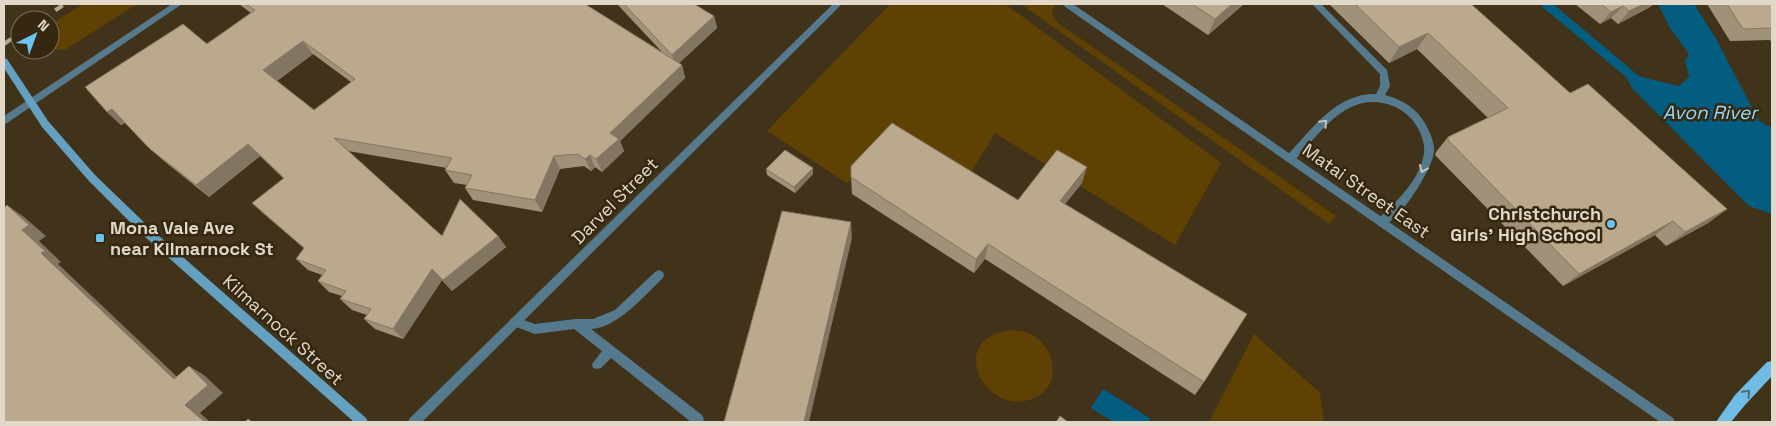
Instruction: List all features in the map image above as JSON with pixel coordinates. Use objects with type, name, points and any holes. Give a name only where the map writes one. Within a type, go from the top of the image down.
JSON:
[{"type":"main road","name":"Kilmarnock Street","points":[[4,61],[30,102],[71,157],[118,204],[362,422]]},
{"type":"main road","points":[[1723,422],[1740,400],[1772,367]]},
{"type":"street","points":[[4,120],[178,4]]},
{"type":"street","name":"Darvel Street","points":[[414,422],[838,4]]},
{"type":"street","name":"Matai Street East","points":[[1068,4],[1670,422]]},
{"type":"street","points":[[1316,4],[1384,73],[1385,86],[1379,97]]},
{"type":"street","points":[[1291,158],[1345,105],[1369,97],[1389,99],[1418,117],[1426,135],[1430,152],[1423,173],[1406,199],[1382,222]]},
{"type":"street","points":[[516,322],[535,330],[576,324],[594,324],[619,314],[659,275]]},
{"type":"street","points":[[576,324],[698,419],[696,422]]},
{"type":"street","points":[[597,364],[610,351]]},
{"type":"shaded area","points":[[83,4],[137,4],[65,50],[60,50],[60,19]]},
{"type":"shaded area","points":[[890,4],[1005,4],[1221,163],[1175,245],[995,133],[967,179],[893,135],[847,183],[767,131]]},
{"type":"shaded area","points":[[1021,4],[1051,4],[1055,6],[1052,11],[1058,23],[1336,216],[1329,224]]},
{"type":"shaded area","points":[[1012,330],[1022,331],[1037,338],[1048,351],[1053,367],[1053,375],[1046,389],[1040,395],[1021,401],[1004,399],[990,390],[980,377],[976,362],[979,348],[990,336]]},
{"type":"shaded area","points":[[1254,334],[1320,393],[1324,422],[1209,422]]},
{"type":"water","name":"Avon River","points":[[1658,4],[1694,4],[1715,37],[1759,121],[1772,128],[1772,214],[1749,206],[1632,88],[1627,78],[1634,75],[1679,86],[1689,77],[1685,61],[1689,54],[1670,28]]},
{"type":"water","points":[[1103,389],[1151,419],[1149,422],[1113,422],[1091,408]]},
{"type":"building","points":[[246,4],[585,4],[682,65],[610,133],[619,139],[596,159],[590,155],[585,159],[578,154],[554,156],[535,200],[465,188],[472,175],[445,170],[452,158],[334,138],[442,236],[460,199],[498,236],[443,280],[432,269],[393,329],[364,319],[371,309],[340,299],[346,291],[318,281],[326,270],[296,259],[304,248],[252,203],[284,178],[248,144],[196,185],[150,149],[112,109],[107,112],[85,87],[183,24],[207,44],[255,10]],"holes":[[[303,41],[355,79],[314,110],[263,70]]]},
{"type":"building","points":[[624,4],[694,4],[714,16],[672,55]]},
{"type":"building","points":[[1192,4],[1232,4],[1215,19]]},
{"type":"building","points":[[1355,4],[1471,4],[1570,93],[1588,84],[1727,209],[1685,232],[1673,221],[1579,274],[1448,140],[1448,137],[1508,108],[1428,33],[1399,47]]},
{"type":"building","points":[[1601,4],[1644,4],[1629,11],[1623,6],[1611,12]]},
{"type":"building","points":[[1727,4],[1772,4],[1772,28],[1743,29]]},
{"type":"building","points":[[892,123],[1018,200],[1057,150],[1087,167],[1060,201],[1247,314],[1204,382],[988,244],[976,259],[851,177],[851,166]]},
{"type":"building","points":[[785,150],[813,168],[794,187],[766,169]]},
{"type":"building","points":[[7,205],[29,225],[22,230],[45,251],[41,253],[174,379],[189,366],[208,385],[185,405],[205,422],[4,422],[4,208]]},
{"type":"building","points":[[782,211],[851,222],[804,422],[724,422]]},
{"type":"building","points":[[1060,416],[1068,422],[1056,422]]},
{"type":"waterway","points":[[1546,4],[1639,82]]},
{"type":"railway","points":[[56,10],[65,4]]},
{"type":"railway","points":[[4,44],[10,40]]},
{"type":"place","name":"Christchurch Girls' High School","points":[[1611,224]]},
{"type":"place","name":"Mona Vale Ave near Kilmarnock St","points":[[100,238]]}]
